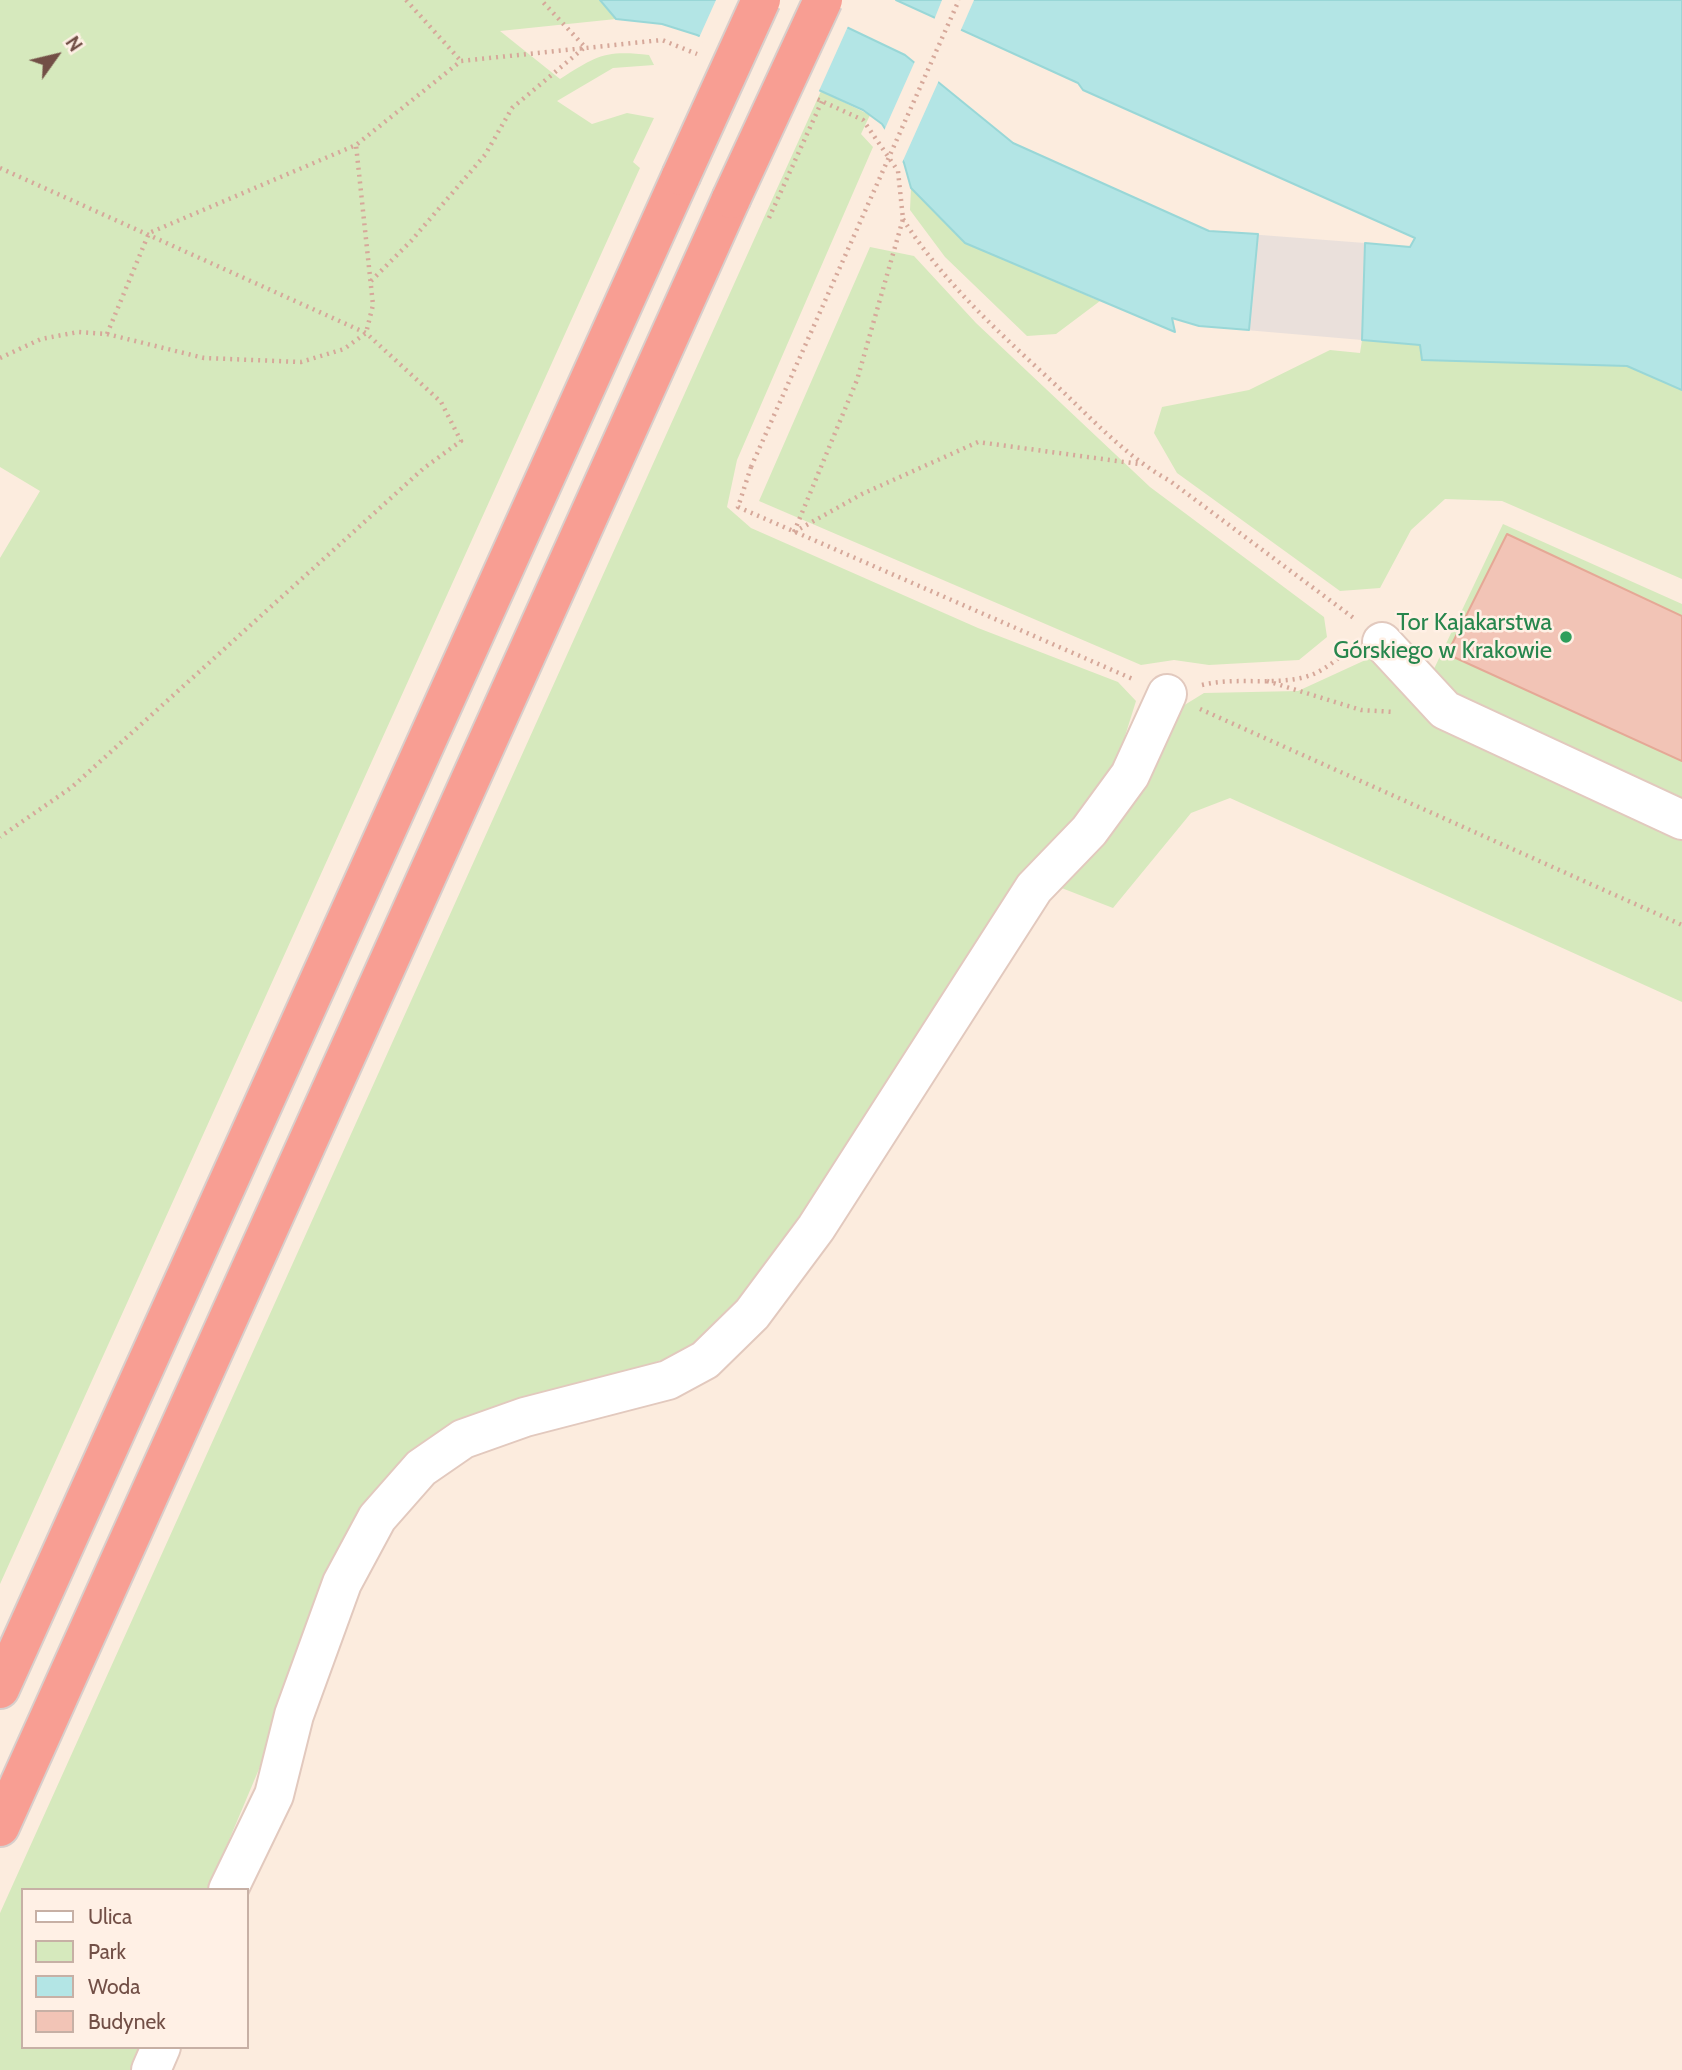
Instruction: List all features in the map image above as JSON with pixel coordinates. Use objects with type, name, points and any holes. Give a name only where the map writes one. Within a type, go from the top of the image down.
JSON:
[{"type":"highway","points":[[0,1689],[761,0]]},
{"type":"highway","points":[[0,1827],[823,0]]},
{"type":"lane","points":[[1377,637],[1445,710],[1682,820]]},
{"type":"lane","points":[[229,1888],[274,1795],[294,1714],[342,1583],[377,1518],[421,1468],[463,1439],[525,1417],[668,1380],[705,1360],[752,1314],[816,1228],[1034,888],[1089,831],[1130,775],[1167,694]]},
{"type":"lane","points":[[151,2070],[160,2049]]},
{"type":"path","points":[[406,0],[461,61]]},
{"type":"path","points":[[541,0],[585,47]]},
{"type":"path","points":[[959,0],[751,467],[738,507],[1167,694],[1682,925]]},
{"type":"path","points":[[107,334],[149,233],[356,145],[461,61],[662,40]]},
{"type":"path","points":[[370,282],[411,240],[485,155],[512,107],[585,47]]},
{"type":"path","points":[[769,218],[822,101]]},
{"type":"path","points":[[794,532],[857,380],[903,219],[898,170],[863,120]]},
{"type":"path","points":[[0,358],[41,339],[78,332],[107,334],[204,358],[301,362],[344,349],[366,333],[373,305],[356,145]]},
{"type":"path","points":[[0,168],[366,333],[441,402],[461,441],[424,468],[72,786],[0,837]]},
{"type":"path","points":[[903,219],[928,259],[1010,342],[1140,464],[1170,481],[1377,637],[1326,668],[1301,678],[1225,679],[1167,694]]},
{"type":"path","points":[[794,532],[862,494],[978,442],[1140,464]]},
{"type":"path","points":[[1263,680],[1361,710],[1400,713],[1445,710]]},
{"type":"shaded area","points":[[1209,231],[1365,243],[1362,340],[1199,326]]},
{"type":"green space","points":[[0,0],[600,0],[616,19],[500,31],[560,79],[602,56],[621,53],[649,55],[654,65],[613,68],[557,101],[592,124],[627,113],[654,118],[633,162],[640,168],[0,1584],[0,558],[40,491],[0,467]]},
{"type":"green space","points":[[821,91],[870,115],[861,134],[873,147],[737,460],[727,507],[751,528],[978,628],[1118,682],[1136,701],[1116,765],[744,1302],[699,1347],[443,1436],[278,1724],[209,1888],[21,1888],[21,2049],[140,2049],[132,2070],[0,2070],[0,1913]]},
{"type":"green space","points":[[911,188],[965,243],[1100,301],[1056,334],[1027,336],[945,257],[910,210]]},
{"type":"green space","points":[[870,247],[914,256],[976,323],[1150,487],[1324,617],[1327,637],[1299,660],[1209,665],[1174,660],[1141,665],[759,501]]},
{"type":"green space","points":[[1362,340],[1420,345],[1422,360],[1627,366],[1682,390],[1682,579],[1502,501],[1445,499],[1411,530],[1380,588],[1340,591],[1177,473],[1154,433],[1162,407],[1249,390],[1330,350],[1360,353]]},
{"type":"green space","name":"Tor Kajakarstwa Górskiego w Krakowie","points":[[1503,524],[1682,604],[1682,803],[1455,696],[1433,671]]},
{"type":"green space","points":[[1372,657],[1682,832],[1682,1002],[1230,798],[1191,813],[1113,908],[1041,880],[1165,717],[1204,693],[1298,691]]},
{"type":"water","points":[[600,0],[790,0],[905,55],[1013,143],[1209,231],[1258,234],[1249,330],[1199,326],[1172,318],[1175,332],[965,243],[911,188],[904,163],[891,138],[882,124],[863,110],[697,35],[662,24],[616,19]]},
{"type":"water","points":[[896,0],[1682,0],[1682,390],[1627,366],[1422,360],[1420,345],[1362,340],[1365,243],[1410,247],[1415,238],[1083,90],[1078,83]]},
{"type":"pier","points":[[716,0],[798,0],[849,24],[818,93],[698,40]]},
{"type":"pier","points":[[942,0],[974,0],[960,32],[934,20]]},
{"type":"pier","points":[[916,59],[940,78],[901,165],[883,133]]},
{"type":"building","name":"Tor Kajakarstwa Górskiego w Krakowie","points":[[1507,534],[1682,616],[1682,761],[1447,654]]},
{"type":"place","name":"Tor Kajakarstwa Górskiego w Krakowie","points":[[1566,637]]}]
